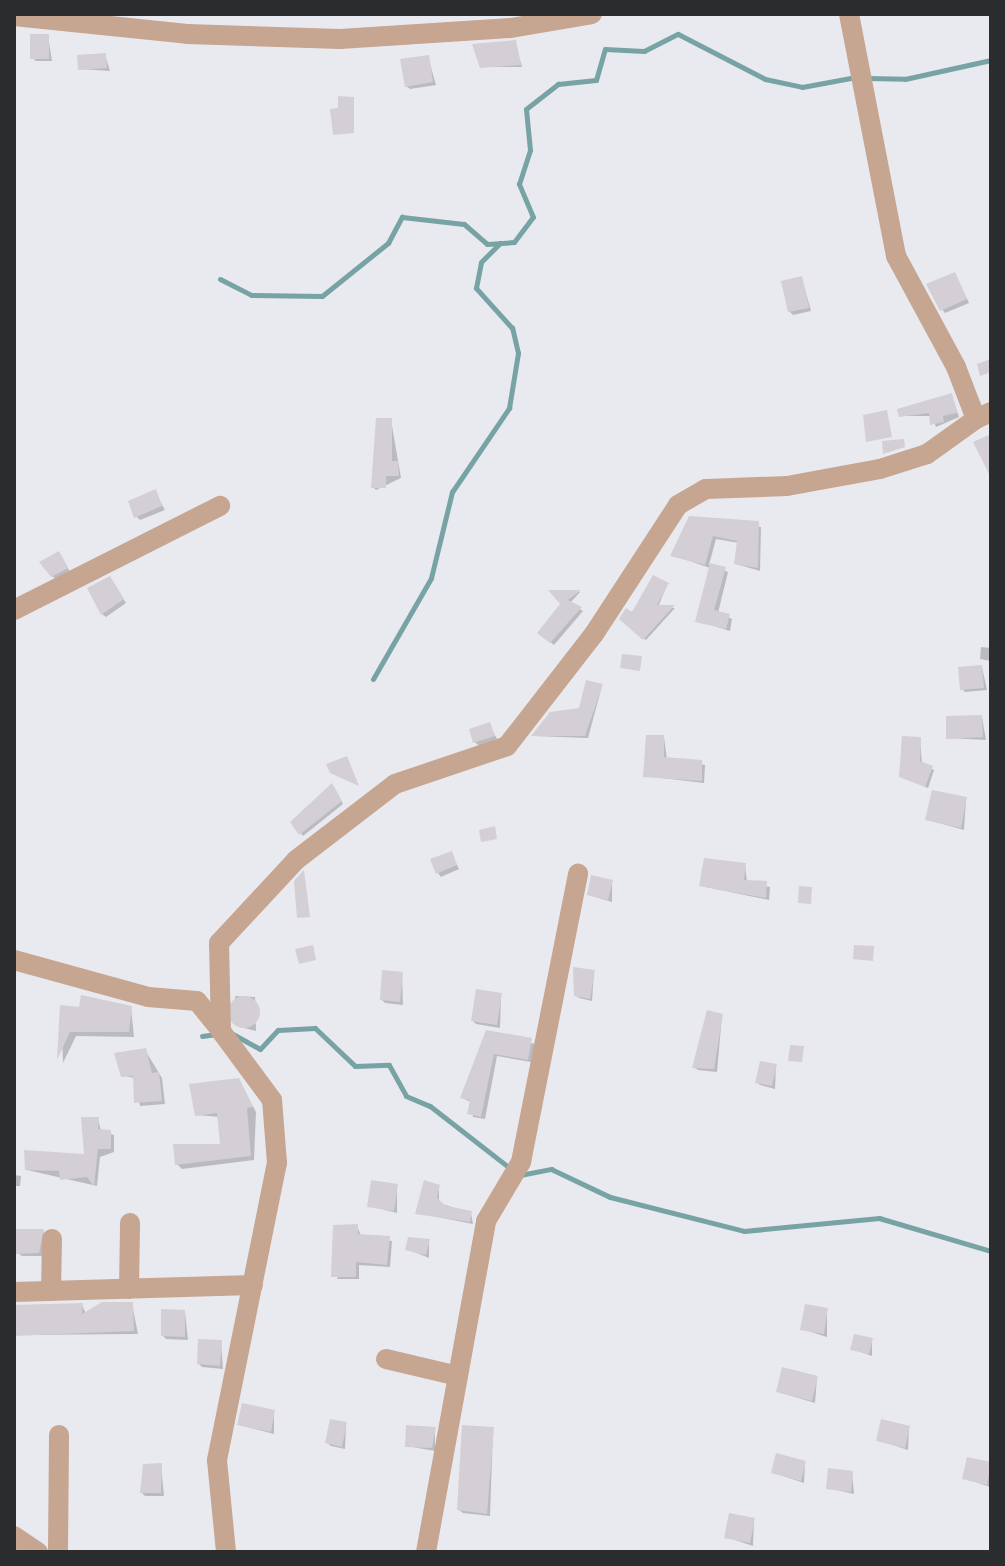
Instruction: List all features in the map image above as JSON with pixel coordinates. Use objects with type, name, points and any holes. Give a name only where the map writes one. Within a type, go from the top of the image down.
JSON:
[{"type":"street","points":[[14,16],[187,34],[340,39],[511,28],[592,14]]},
{"type":"street","points":[[221,1031],[219,943],[268,885],[395,784],[507,746],[594,634],[678,505],[706,489],[787,486],[880,469],[927,454],[983,416],[896,256],[849,14]]},
{"type":"street","points":[[14,610],[220,506]]},
{"type":"street","points":[[426,1552],[486,1221],[521,1162],[578,874]]},
{"type":"street","points":[[14,960],[148,997],[197,1001],[272,1100],[277,1163],[217,1460],[226,1552]]},
{"type":"street","points":[[129,1289],[130,1223]]},
{"type":"street","points":[[51,1291],[52,1239]]},
{"type":"street","points":[[14,1292],[253,1285]]},
{"type":"street","points":[[386,1359],[458,1376]]},
{"type":"street","points":[[58,1552],[59,1435]]},
{"type":"street","points":[[14,1536],[38,1552]]},
{"type":"building","points":[[30,34],[49,34],[49,59],[30,59]]},
{"type":"building","points":[[516,40],[521,65],[480,68],[472,44]]},
{"type":"building","points":[[106,53],[107,68],[78,70],[77,55]]},
{"type":"building","points":[[429,55],[433,82],[405,87],[400,59]]},
{"type":"building","points":[[338,96],[354,97],[354,133],[333,135],[330,109],[338,108]]},
{"type":"building","points":[[955,272],[967,299],[940,311],[926,284]]},
{"type":"building","points":[[802,276],[809,308],[788,312],[781,281]]},
{"type":"building","points":[[991,359],[991,372],[980,376],[977,364]]},
{"type":"building","points":[[952,393],[957,413],[943,416],[944,422],[930,425],[929,413],[899,417],[897,409]]},
{"type":"building","points":[[887,410],[892,437],[866,442],[863,415]]},
{"type":"building","points":[[376,418],[392,418],[392,461],[398,461],[399,476],[386,476],[386,488],[371,488]]},
{"type":"building","points":[[991,434],[991,478],[973,442]]},
{"type":"building","points":[[904,439],[905,447],[883,454],[882,441]]},
{"type":"building","points":[[156,489],[162,506],[134,518],[128,501]]},
{"type":"building","points":[[689,516],[759,521],[758,568],[734,564],[737,541],[713,536],[705,565],[670,556]]},
{"type":"building","points":[[59,551],[68,568],[51,577],[39,562]]},
{"type":"building","points":[[710,563],[726,567],[714,610],[730,614],[726,629],[695,622]]},
{"type":"building","points":[[653,575],[669,583],[657,605],[675,605],[643,640],[619,619],[626,608],[632,612]]},
{"type":"building","points":[[110,576],[124,599],[101,615],[87,588]]},
{"type":"building","points":[[548,590],[581,590],[568,600],[582,607],[550,643],[537,633],[560,604]]},
{"type":"building","points":[[622,654],[642,656],[640,671],[620,668]]},
{"type":"building","points":[[982,665],[984,688],[960,690],[958,667]]},
{"type":"building","points":[[586,680],[603,684],[585,736],[531,736],[550,712],[579,708]]},
{"type":"building","points":[[982,715],[983,737],[946,739],[946,716]]},
{"type":"building","points":[[490,722],[495,736],[473,743],[469,729]]},
{"type":"building","points":[[646,735],[664,735],[664,757],[702,760],[702,781],[643,777]]},
{"type":"building","points":[[902,736],[921,737],[920,761],[933,766],[925,787],[899,777]]},
{"type":"building","points":[[347,756],[359,786],[330,773],[326,764]]},
{"type":"building","points":[[332,783],[342,801],[299,835],[290,822]]},
{"type":"building","points":[[932,790],[967,797],[961,828],[925,820]]},
{"type":"building","points":[[495,826],[497,839],[481,842],[479,830]]},
{"type":"building","points":[[452,851],[457,865],[436,874],[430,859]]},
{"type":"building","points":[[704,858],[746,863],[744,880],[767,881],[766,898],[699,886]]},
{"type":"building","points":[[304,870],[310,917],[297,918],[294,881]]},
{"type":"building","points":[[591,875],[613,880],[608,900],[587,895]]},
{"type":"building","points":[[799,886],[812,887],[811,904],[798,903]]},
{"type":"building","points":[[313,945],[316,960],[299,964],[295,949]]},
{"type":"building","points":[[854,945],[874,946],[873,961],[853,959]]},
{"type":"building","points":[[573,967],[595,970],[590,999],[574,996]]},
{"type":"building","points":[[382,970],[403,972],[400,1002],[380,1000]]},
{"type":"building","points":[[476,989],[502,993],[497,1025],[471,1021]]},
{"type":"building","points":[[81,995],[132,1006],[129,1032],[70,1032],[57,1060],[60,1005],[79,1007]]},
{"type":"building","points":[[244,996],[255,1001],[260,1012],[255,1023],[244,1028],[233,1023],[228,1012],[233,1001]]},
{"type":"building","points":[[707,1010],[723,1014],[714,1069],[692,1068]]},
{"type":"building","points":[[486,1030],[532,1038],[528,1060],[494,1054],[481,1117],[467,1114],[470,1100],[460,1098]]},
{"type":"building","points":[[790,1045],[804,1046],[802,1062],[788,1061]]},
{"type":"building","points":[[146,1048],[152,1073],[159,1072],[162,1101],[134,1103],[133,1076],[121,1077],[114,1053]]},
{"type":"building","points":[[760,1061],[777,1064],[772,1086],[755,1083]]},
{"type":"building","points":[[239,1078],[253,1107],[247,1108],[251,1156],[175,1165],[173,1144],[220,1144],[217,1113],[195,1116],[189,1084]]},
{"type":"building","points":[[81,1117],[99,1117],[98,1129],[111,1130],[111,1149],[98,1149],[94,1186],[87,1177],[60,1180],[59,1171],[25,1170],[24,1150],[84,1154]]},
{"type":"building","points":[[371,1180],[398,1184],[394,1211],[367,1207]]},
{"type":"building","points":[[424,1180],[440,1185],[437,1198],[446,1206],[472,1211],[470,1222],[415,1214]]},
{"type":"building","points":[[358,1224],[358,1234],[390,1236],[387,1265],[356,1262],[356,1277],[331,1277],[333,1225]]},
{"type":"building","points":[[14,1229],[44,1229],[39,1253],[16,1254]]},
{"type":"building","points":[[408,1237],[430,1239],[426,1255],[405,1250]]},
{"type":"building","points":[[102,1302],[133,1302],[134,1331],[14,1336],[14,1305],[83,1303],[82,1314]]},
{"type":"building","points":[[805,1304],[828,1308],[824,1334],[800,1330]]},
{"type":"building","points":[[161,1309],[185,1310],[185,1337],[161,1336]]},
{"type":"building","points":[[854,1334],[873,1338],[869,1354],[850,1350]]},
{"type":"building","points":[[198,1339],[222,1340],[220,1366],[197,1364]]},
{"type":"building","points":[[782,1367],[818,1376],[812,1401],[776,1392]]},
{"type":"building","points":[[242,1403],[275,1410],[271,1432],[237,1425]]},
{"type":"building","points":[[330,1419],[347,1422],[342,1447],[325,1443]]},
{"type":"building","points":[[881,1419],[910,1426],[905,1448],[876,1441]]},
{"type":"building","points":[[406,1425],[436,1427],[432,1448],[405,1447]]},
{"type":"building","points":[[462,1425],[494,1427],[487,1514],[457,1510]]},
{"type":"building","points":[[776,1453],[806,1461],[801,1481],[771,1473]]},
{"type":"building","points":[[967,1457],[991,1462],[987,1485],[962,1479]]},
{"type":"building","points":[[162,1463],[161,1493],[140,1493],[143,1464]]},
{"type":"building","points":[[828,1468],[853,1471],[851,1492],[826,1489]]},
{"type":"building","points":[[729,1513],[755,1518],[750,1543],[724,1538]]},
{"type":"waterway","points":[[220,279],[251,295],[322,296],[388,243],[402,217],[464,224],[487,244],[514,242],[533,217],[519,184],[530,150],[526,109],[558,84],[596,80],[605,49],[644,51],[678,34],[765,79],[802,87],[856,77]]},
{"type":"waterway","points":[[866,78],[905,79],[991,60]]},
{"type":"waterway","points":[[373,679],[431,578],[452,492],[509,408],[518,353],[512,328],[476,288],[481,262],[500,243]]},
{"type":"waterway","points":[[231,1033],[260,1049],[278,1030],[315,1028],[355,1066],[389,1065],[406,1096],[430,1106],[511,1169]]},
{"type":"waterway","points":[[202,1036],[217,1034]]},
{"type":"waterway","points":[[520,1175],[551,1169],[610,1197],[744,1231],[879,1218],[991,1251]]}]
